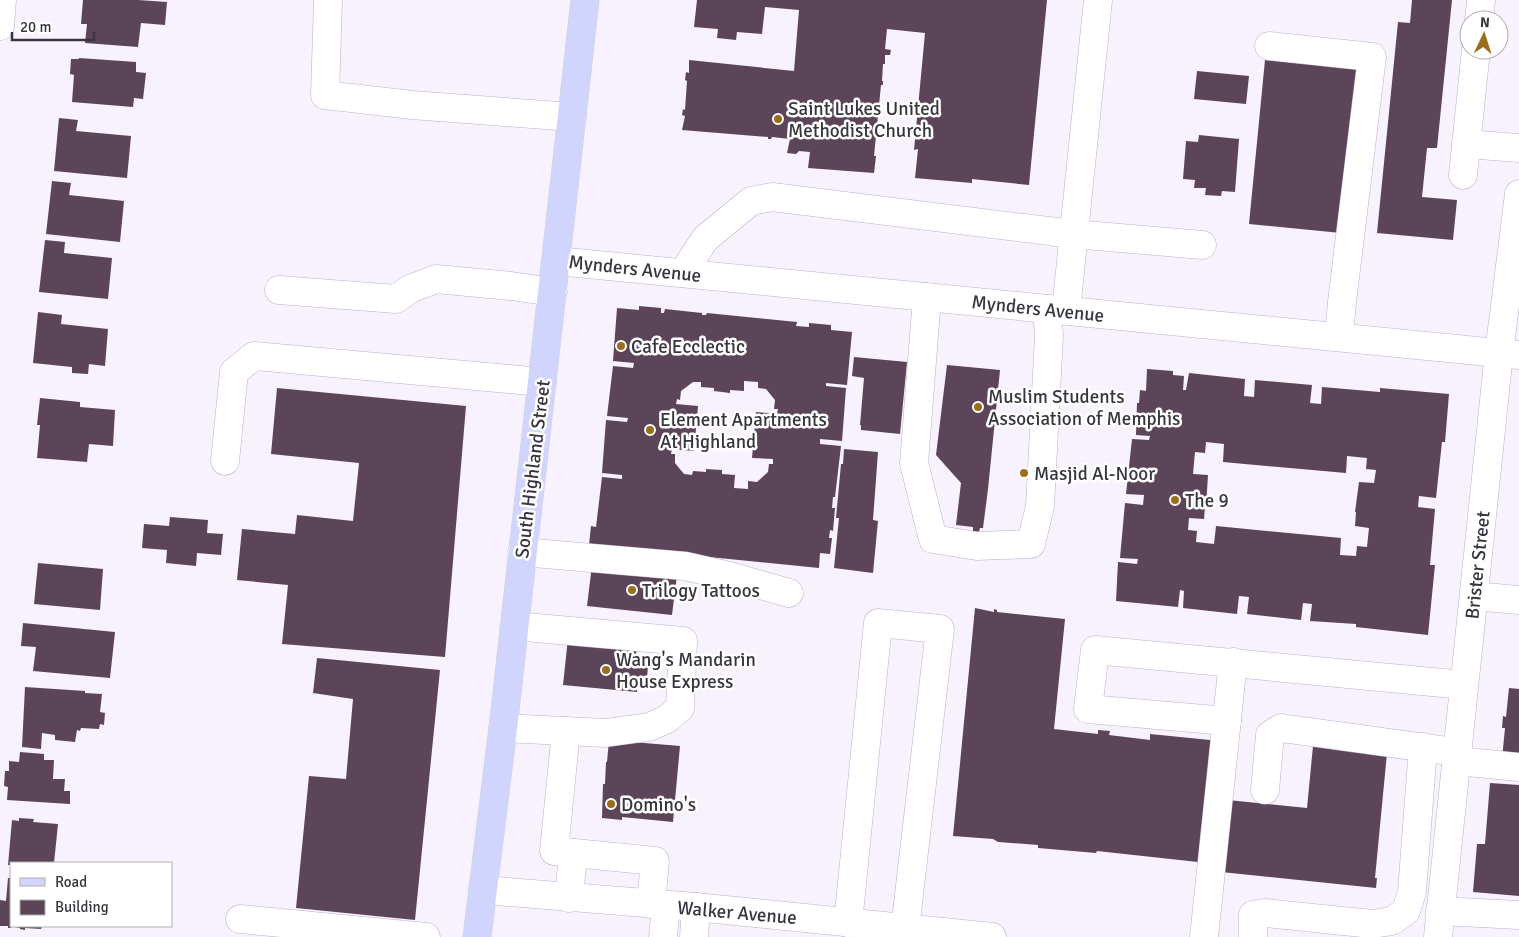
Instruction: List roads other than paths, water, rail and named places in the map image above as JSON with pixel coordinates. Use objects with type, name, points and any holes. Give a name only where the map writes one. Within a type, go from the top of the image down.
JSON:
[{"type":"main road","name":"South Highland Street","points":[[477,937],[557,261],[585,0]]},
{"type":"street","points":[[0,26],[2,0]]},
{"type":"street","points":[[328,0],[325,95],[412,105],[572,117]]},
{"type":"street","points":[[927,297],[914,463],[933,539],[977,546],[1031,544],[1040,506],[1048,336],[1056,310],[1073,234],[1098,0]]},
{"type":"street","points":[[1269,46],[1372,57],[1339,337]]},
{"type":"street","points":[[1463,175],[1475,60]]},
{"type":"street","points":[[1466,144],[1519,148]]},
{"type":"street","name":"Brister Street","points":[[1439,924],[1474,596],[1509,354],[1519,194]]},
{"type":"street","points":[[683,273],[705,239],[751,201],[772,197],[1073,234],[1202,245]]},
{"type":"street","name":"Mynders Avenue","points":[[557,261],[1509,354]]},
{"type":"street","points":[[279,290],[396,299],[410,289],[436,279],[553,292]]},
{"type":"street","points":[[225,460],[234,372],[254,356],[542,382]]},
{"type":"street","points":[[522,552],[685,566],[730,576],[789,593]]},
{"type":"street","points":[[1474,596],[1519,600]]},
{"type":"street","points":[[848,923],[878,623],[940,629],[905,929]]},
{"type":"street","points":[[503,728],[604,733],[649,727],[667,719],[680,708],[683,641],[514,626]]},
{"type":"street","points":[[1226,728],[1088,708],[1095,650],[1464,685]]},
{"type":"street","points":[[1204,937],[1233,662]]},
{"type":"street","points":[[1265,790],[1270,735],[1281,728],[1423,747],[1456,757],[1519,767]]},
{"type":"street","points":[[566,732],[554,851],[655,861],[658,905],[663,937]]},
{"type":"street","points":[[1253,937],[1253,915],[1266,913],[1372,924],[1392,921],[1406,911],[1412,892],[1423,747]]},
{"type":"street","points":[[569,898],[573,853]]},
{"type":"street","name":"Walker Avenue","points":[[482,890],[696,908],[992,937]]},
{"type":"street","points":[[694,937],[696,908]]},
{"type":"street","points":[[1439,924],[1519,915]]},
{"type":"street","points":[[240,919],[426,937]]},
{"type":"place","name":"Saint Lukes United Methodist Church","points":[[778,119]]},
{"type":"place","name":"Cafe Ecclectic","points":[[621,346]]},
{"type":"place","name":"Muslim Students Association of Memphis","points":[[978,407]]},
{"type":"place","name":"Element Apartments At Highland","points":[[650,430]]},
{"type":"place","name":"Masjid Al-Noor","points":[[1024,473]]},
{"type":"place","name":"The 9","points":[[1175,500]]},
{"type":"place","name":"Trilogy Tattoos","points":[[632,590]]},
{"type":"place","name":"Wang's Mandarin House Express","points":[[606,670]]},
{"type":"place","name":"Domino's","points":[[611,804]]}]
